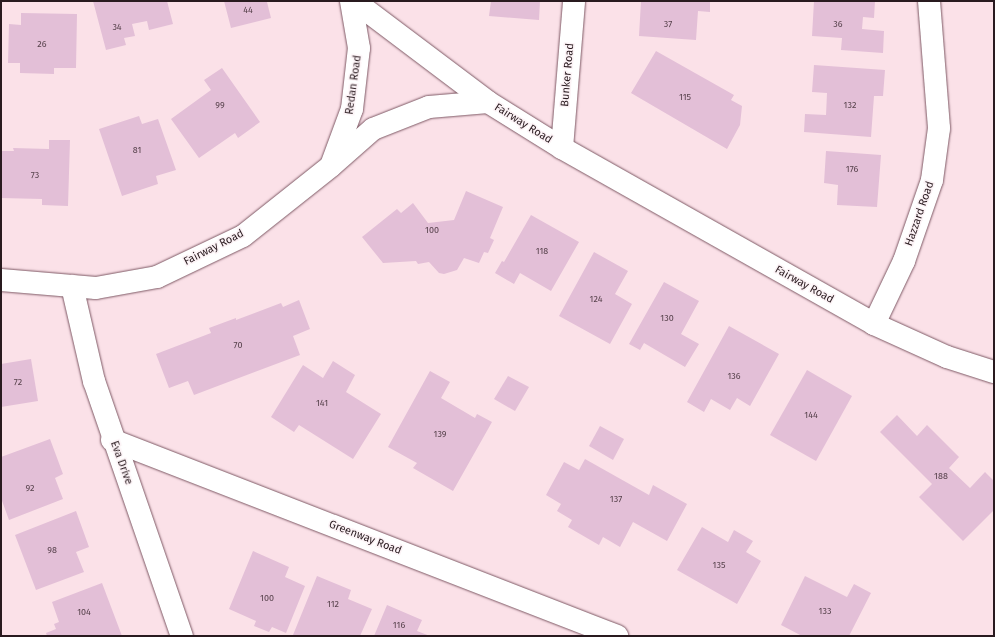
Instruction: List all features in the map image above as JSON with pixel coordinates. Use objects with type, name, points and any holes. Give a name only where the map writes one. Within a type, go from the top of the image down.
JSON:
[{"type":"street","name":"Redan Road","points":[[353,1],[488,102]]},
{"type":"street","name":"Redan Road","points":[[331,166],[352,109],[359,48],[353,1]]},
{"type":"street","name":"Bunker Road","points":[[562,148],[574,1]]},
{"type":"street","name":"Hazzard Road","points":[[874,324],[904,261],[932,180],[939,128],[929,1]]},
{"type":"street","name":"Fairway Road","points":[[1,280],[96,288],[157,276],[243,236],[331,166],[373,129],[429,107],[488,102],[562,148],[874,324],[946,357],[994,372]]},
{"type":"street","name":"Eva Drive","points":[[72,286],[94,381],[112,440],[182,636]]},
{"type":"street","name":"Greenway Road","points":[[112,440],[617,636]]},
{"type":"building","points":[[93,1],[167,1],[173,24],[149,30],[147,21],[132,24],[135,36],[124,38],[126,45],[106,50]]},
{"type":"building","points":[[224,1],[270,1],[267,2],[271,18],[231,28]]},
{"type":"building","points":[[491,1],[540,1],[539,20],[489,16]]},
{"type":"building","points":[[641,1],[710,1],[710,12],[698,11],[696,40],[639,36]]},
{"type":"building","points":[[814,1],[875,1],[874,18],[863,17],[862,29],[884,31],[883,53],[841,50],[842,38],[812,36]]},
{"type":"building","points":[[21,13],[77,14],[76,68],[54,68],[54,74],[20,73],[20,63],[8,63],[9,24],[21,25]]},
{"type":"building","points":[[656,51],[734,95],[731,100],[742,106],[740,125],[727,149],[631,93]]},
{"type":"building","points":[[814,65],[885,70],[883,96],[874,96],[871,137],[804,132],[805,114],[826,115],[827,93],[812,92]]},
{"type":"building","points":[[222,68],[260,122],[238,138],[235,133],[199,158],[171,119],[211,90],[204,80]]},
{"type":"building","points":[[139,116],[142,124],[158,119],[176,170],[156,176],[158,184],[122,196],[99,129]]},
{"type":"building","points":[[49,140],[70,140],[68,206],[42,205],[42,199],[1,198],[1,151],[14,151],[13,148],[49,149]]},
{"type":"building","points":[[826,151],[881,155],[877,207],[837,205],[838,185],[824,183]]},
{"type":"building","points":[[466,191],[503,207],[490,238],[494,240],[488,253],[484,252],[479,263],[464,258],[457,270],[444,274],[439,273],[429,262],[418,264],[416,261],[383,263],[362,237],[397,209],[401,213],[413,203],[428,223],[454,220]]},
{"type":"building","points":[[531,215],[579,242],[551,291],[520,273],[514,284],[495,273],[502,261],[504,262]]},
{"type":"building","points":[[594,252],[628,271],[615,294],[632,304],[610,344],[559,316]]},
{"type":"building","points":[[664,282],[699,301],[681,334],[699,344],[685,367],[644,343],[640,350],[629,344]]},
{"type":"building","points":[[299,300],[310,329],[293,336],[300,355],[194,395],[188,381],[169,388],[156,354],[211,333],[209,328],[236,318],[236,320],[281,303],[283,307]]},
{"type":"building","points":[[729,326],[779,354],[750,406],[737,398],[730,410],[711,399],[704,412],[687,402]]},
{"type":"building","points":[[31,359],[38,401],[1,407],[1,364]]},
{"type":"building","points":[[333,361],[355,375],[346,392],[381,414],[353,459],[299,425],[294,432],[271,417],[303,365],[323,378]]},
{"type":"building","points":[[807,370],[852,396],[816,461],[770,435]]},
{"type":"building","points":[[430,371],[450,382],[441,398],[475,418],[477,414],[492,422],[453,491],[413,468],[417,463],[388,447]]},
{"type":"building","points":[[508,376],[529,387],[515,411],[494,399]]},
{"type":"building","points":[[897,415],[917,436],[927,425],[959,457],[949,468],[970,488],[985,472],[994,481],[994,510],[963,541],[919,497],[932,484],[880,432]]},
{"type":"building","points":[[600,426],[624,439],[613,460],[589,446]]},
{"type":"building","points":[[50,439],[63,474],[55,478],[63,499],[9,520],[1,498],[1,457]]},
{"type":"building","points":[[585,459],[649,495],[653,485],[687,504],[667,541],[633,522],[620,547],[603,537],[599,545],[568,527],[572,520],[557,511],[561,504],[546,495],[564,462],[579,470]]},
{"type":"building","points":[[76,511],[89,547],[76,552],[84,572],[36,590],[15,535]]},
{"type":"building","points":[[702,527],[728,542],[734,530],[753,541],[746,552],[761,561],[737,604],[677,570]]},
{"type":"building","points":[[253,551],[289,567],[285,577],[305,586],[286,633],[272,627],[269,632],[254,626],[256,621],[229,609]]},
{"type":"building","points":[[317,576],[351,590],[348,599],[372,609],[360,636],[293,635]]},
{"type":"building","points":[[805,576],[847,597],[854,584],[871,593],[849,636],[802,636],[781,625]]},
{"type":"building","points":[[102,583],[122,636],[47,636],[46,633],[56,629],[54,624],[59,622],[52,602]]},
{"type":"building","points":[[387,605],[422,620],[417,631],[430,636],[374,636]]}]
